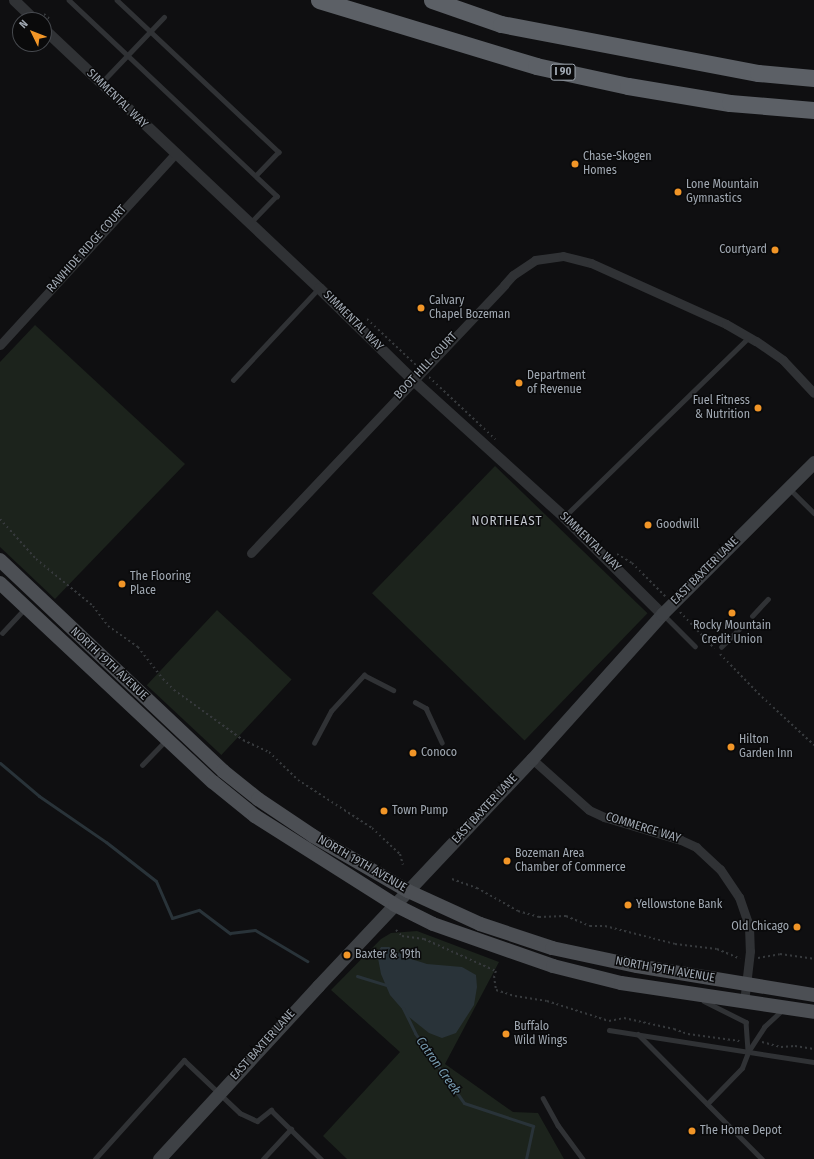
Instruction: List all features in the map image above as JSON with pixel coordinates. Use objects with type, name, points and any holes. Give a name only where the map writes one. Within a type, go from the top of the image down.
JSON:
[{"type":"highway","name":"I 90","points":[[319,0],[536,66],[628,86],[730,103],[814,110]]},
{"type":"highway","points":[[432,0],[501,24],[758,73],[814,78]]},
{"type":"main road","name":"EAST BAXTER LANE","points":[[159,1159],[318,986],[532,759],[662,614],[814,462]]},
{"type":"main road","name":"NORTH 19TH AVENUE","points":[[0,560],[223,771],[258,799],[313,836],[408,891],[480,924],[552,948],[637,966],[814,995]]},
{"type":"main road","name":"NORTH 19TH AVENUE","points":[[0,583],[213,782],[255,816],[306,850],[395,904],[432,924],[553,966],[621,982],[814,1012]]},
{"type":"street","points":[[14,0],[27,12]]},
{"type":"street","name":"SIMMENTAL WAY","points":[[52,37],[319,288],[412,380],[564,517],[662,614]]},
{"type":"street","name":"RAWHIDE RIDGE COURT","points":[[0,344],[175,154]]},
{"type":"street","name":"BOOT HILL COURT","points":[[251,553],[412,380],[513,275],[535,260],[563,256],[591,263],[726,324],[749,337],[783,360],[814,393]]},
{"type":"street","name":"COMMERCE WAY","points":[[532,759],[589,810],[604,817],[681,840],[696,847],[720,869],[739,896],[749,926],[751,940],[750,959],[744,1002]]},
{"type":"lane","points":[[69,0],[277,196],[250,224]]},
{"type":"lane","points":[[117,0],[151,30],[279,152],[256,176]]},
{"type":"lane","points":[[101,83],[164,17]]},
{"type":"lane","points":[[233,380],[319,288]]},
{"type":"lane","points":[[564,517],[749,337]]},
{"type":"lane","points":[[788,488],[814,513]]},
{"type":"lane","points":[[752,616],[768,599]]},
{"type":"lane","points":[[2,633],[26,607]]},
{"type":"lane","points":[[662,614],[695,646]]},
{"type":"lane","points":[[721,647],[742,626]]},
{"type":"lane","points":[[314,743],[331,710],[364,675],[393,690]]},
{"type":"lane","points":[[415,702],[426,708],[442,743]]},
{"type":"lane","points":[[142,765],[167,739]]},
{"type":"lane","points":[[692,994],[746,1022],[748,1052]]},
{"type":"lane","points":[[707,1104],[742,1068],[754,1041],[764,1027],[784,1007]]},
{"type":"lane","points":[[609,1030],[814,1062]]},
{"type":"lane","points":[[637,1034],[762,1159]]},
{"type":"lane","points":[[96,1159],[184,1060],[220,1092],[240,1113],[257,1121],[271,1110],[321,1159]]},
{"type":"lane","points":[[543,1098],[558,1125],[583,1159]]},
{"type":"lane","points":[[263,1159],[291,1129]]},
{"type":"path","points":[[0,519],[36,559],[93,606],[108,626],[138,647],[163,679],[174,690],[243,740],[268,752],[298,780],[372,828],[400,854],[402,865]]},
{"type":"path","points":[[452,879],[477,888],[518,910],[539,917],[566,916],[590,926],[605,926],[674,944],[717,949],[742,959],[780,954],[814,959]]},
{"type":"path","points":[[396,930],[402,936],[424,939],[496,971],[494,976],[496,990],[515,996],[547,1001],[609,1022],[624,1018],[674,1029],[688,1034],[747,1042]]},
{"type":"path","points":[[754,1041],[780,1047],[795,1046],[814,1049]]},
{"type":"shaded area","points":[[35,325],[185,464],[55,599],[0,547],[0,362]]},
{"type":"shaded area","points":[[495,466],[648,613],[525,741],[372,593]]},
{"type":"shaded area","points":[[217,610],[292,680],[221,755],[147,685]]},
{"type":"shaded area","points":[[417,931],[499,962],[445,1064],[513,1112],[538,1113],[564,1159],[347,1159],[323,1136],[400,1052],[331,990],[381,939],[391,933]]},
{"type":"shaded area","points":[[381,947],[389,947],[408,958],[427,964],[462,967],[476,975],[477,987],[474,1005],[456,1033],[442,1038],[429,1033],[409,1017],[390,995],[381,974],[377,953]]},
{"type":"waterway","points":[[0,763],[39,796],[106,842],[156,881],[172,918],[199,910],[230,933],[255,930],[307,961]]},
{"type":"waterway","name":"Catron Creek","points":[[357,976],[387,985]]},
{"type":"waterway","name":"Catron Creek","points":[[403,1008],[415,1033],[464,1103],[533,1126],[526,1159]]},
{"type":"place","name":"Chase-Skogen Homes","points":[[575,164]]},
{"type":"place","name":"Lone Mountain Gymnastics","points":[[678,192]]},
{"type":"place","name":"Courtyard","points":[[775,250]]},
{"type":"place","name":"Calvary Chapel Bozeman","points":[[421,308]]},
{"type":"place","name":"Department of Revenue","points":[[519,383]]},
{"type":"place","name":"Fuel Fitness & Nutrition","points":[[758,408]]},
{"type":"place","name":"Goodwill","points":[[648,525]]},
{"type":"place","name":"The Flooring Place","points":[[122,584]]},
{"type":"place","name":"Rocky Mountain Credit Union","points":[[732,613]]},
{"type":"place","name":"Hilton Garden Inn","points":[[731,747]]},
{"type":"place","name":"Conoco","points":[[413,753]]},
{"type":"place","name":"Town Pump","points":[[384,811]]},
{"type":"place","name":"Bozeman Area Chamber of Commerce","points":[[507,861]]},
{"type":"place","name":"Yellowstone Bank","points":[[628,905]]},
{"type":"place","name":"Old Chicago","points":[[797,927]]},
{"type":"place","name":"Baxter & 19th","points":[[347,955]]},
{"type":"place","name":"Buffalo Wild Wings","points":[[506,1034]]},
{"type":"place","name":"The Home Depot","points":[[692,1131]]},
{"type":"district","name":"NORTHEAST","points":[[507,521]]}]
